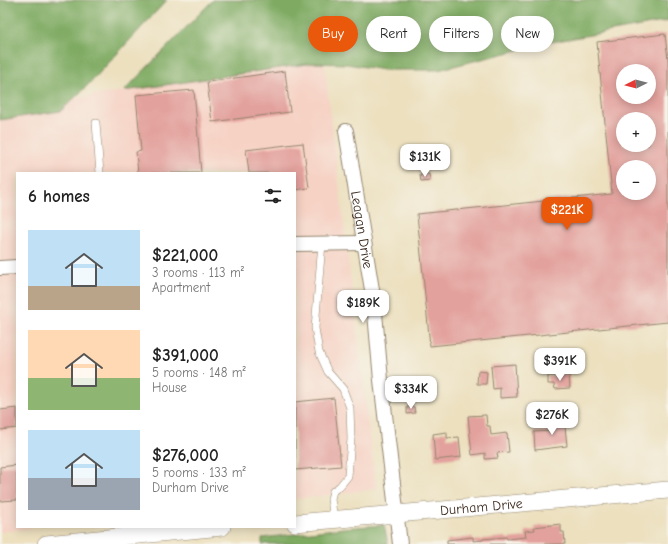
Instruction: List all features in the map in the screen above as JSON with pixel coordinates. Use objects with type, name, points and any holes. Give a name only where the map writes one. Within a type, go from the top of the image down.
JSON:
[{"type":"street","name":"Leagan Drive","points":[[346,131],[374,302],[381,380],[400,544]]},
{"type":"street","points":[[296,244],[364,243]]},
{"type":"street","points":[[0,268],[16,267]]},
{"type":"street","name":"Durham Drive","points":[[296,523],[668,490]]},
{"type":"street","points":[[46,544],[212,528]]},
{"type":"lane","points":[[96,123],[100,172]]},
{"type":"lane","points":[[322,243],[315,328],[319,352],[328,372],[343,389],[350,408],[351,439],[348,476],[340,486],[333,490],[331,499],[334,520]]},
{"type":"shaded area","points":[[324,60],[376,489],[296,499],[296,172],[16,172],[16,528],[34,528],[0,532],[0,110]]},
{"type":"green space","points":[[0,0],[167,0],[90,83],[61,111],[0,120]]},
{"type":"green space","points":[[213,0],[668,0],[668,21],[554,42],[554,16],[501,16],[501,52],[510,52],[438,70],[384,70],[347,64],[314,63],[124,91]]},
{"type":"green space","points":[[384,525],[388,544],[262,544],[262,538],[343,528]]},
{"type":"building","points":[[665,34],[668,60],[668,322],[430,346],[417,214],[612,194],[597,42]]},
{"type":"building","points":[[285,71],[290,112],[212,122],[207,82]]},
{"type":"building","points":[[194,90],[201,172],[138,172],[136,152],[141,151],[136,95]]},
{"type":"building","points":[[303,143],[309,188],[296,190],[296,172],[249,172],[246,150]]},
{"type":"building","points":[[429,174],[430,181],[421,182],[420,175]]},
{"type":"building","points":[[515,364],[517,397],[500,398],[500,388],[493,389],[491,366]]},
{"type":"building","points":[[478,371],[487,372],[486,384],[477,384]]},
{"type":"building","points":[[569,375],[570,388],[555,389],[554,384],[548,384],[548,376]]},
{"type":"building","points":[[334,398],[341,466],[296,470],[296,402]]},
{"type":"building","points":[[407,407],[414,407],[415,413],[407,414]]},
{"type":"building","points":[[16,408],[16,428],[0,430],[0,410]]},
{"type":"building","points":[[486,415],[487,426],[490,426],[491,435],[507,433],[509,452],[497,453],[498,458],[485,459],[485,453],[472,455],[468,416]]},
{"type":"building","points":[[564,417],[567,446],[535,450],[534,432],[551,431],[550,418]]},
{"type":"building","points":[[447,432],[447,438],[459,437],[461,457],[435,460],[433,434]]},
{"type":"building","points":[[16,465],[16,500],[0,501],[0,467]]},
{"type":"building","points":[[561,524],[561,532],[564,532],[565,544],[447,544],[447,540],[473,537],[473,541],[506,537],[507,539],[526,537],[525,531],[535,530],[534,527]]}]
